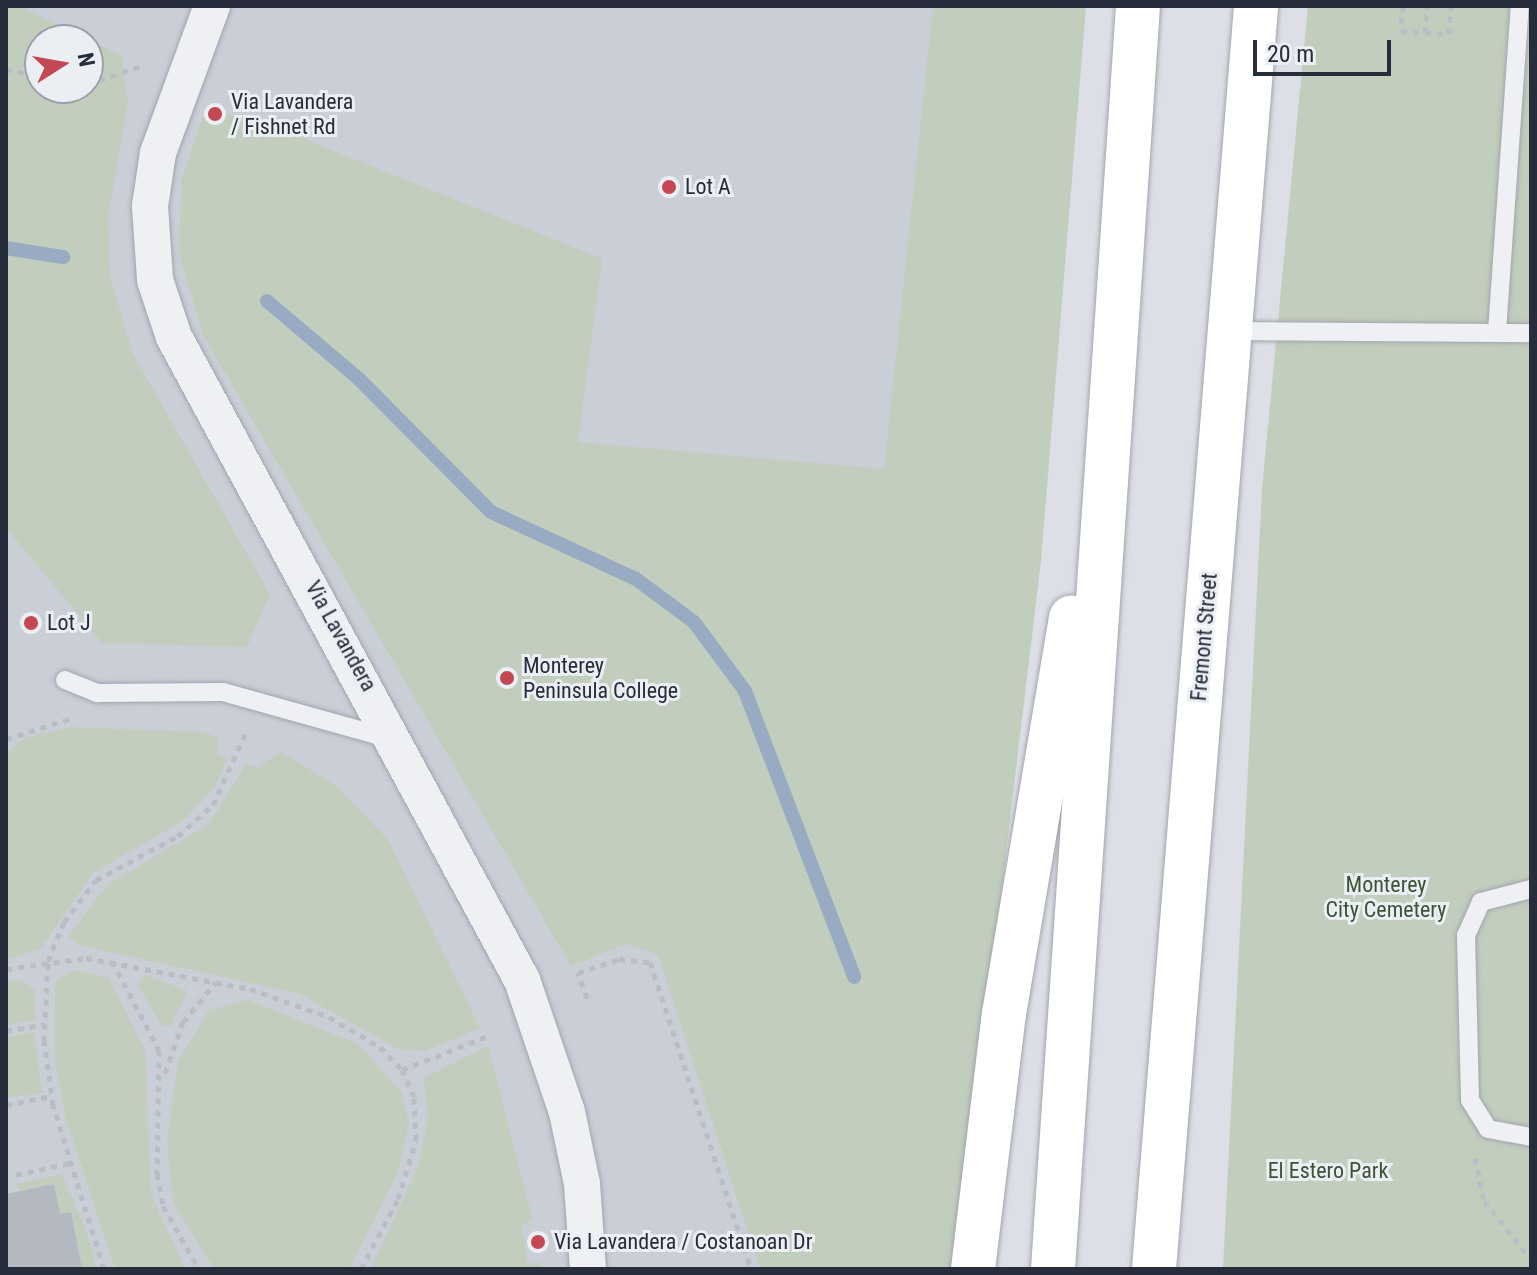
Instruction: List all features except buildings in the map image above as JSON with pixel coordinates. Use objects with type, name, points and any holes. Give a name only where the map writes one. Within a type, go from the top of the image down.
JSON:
[{"type":"main road","points":[[1053,1269],[1105,435],[1138,6]]},
{"type":"main road","name":"Fremont Street","points":[[1154,1269],[1256,6]]},
{"type":"main road","points":[[973,1269],[1035,810],[1105,435]]},
{"type":"street","name":"Via Lavandera","points":[[212,6],[158,153],[150,206],[155,280],[206,398],[398,741],[492,917],[544,1033],[582,1184],[588,1269]]},
{"type":"lane","points":[[1497,332],[1520,6]]},
{"type":"lane","points":[[1229,331],[1531,333]]},
{"type":"lane","points":[[65,680],[97,693],[191,689],[257,699],[398,741]]},
{"type":"lane","points":[[1531,889],[1494,894],[1467,924],[1470,1100],[1488,1129],[1531,1137]]},
{"type":"path","points":[[1403,6],[1401,31],[1449,34],[1451,6]]},
{"type":"path","points":[[1425,33],[1427,6]]},
{"type":"path","points":[[104,79],[144,65]]},
{"type":"path","points":[[104,1269],[52,1096],[44,1024],[48,961],[64,922],[96,880],[178,836],[213,805],[257,699]]},
{"type":"path","points":[[587,998],[578,973],[631,957],[650,962],[751,1269]]},
{"type":"path","points":[[6,969],[48,961],[112,961],[217,981],[329,1017],[380,1047],[402,1070],[414,1097],[416,1140],[398,1199],[361,1269]]},
{"type":"path","points":[[112,961],[152,1031],[164,1075]]},
{"type":"path","points":[[199,1269],[163,1206],[157,1174],[164,1075],[183,1022],[217,981]]},
{"type":"path","points":[[6,1031],[44,1024]]},
{"type":"path","points":[[402,1070],[490,1035]]},
{"type":"path","points":[[6,1105],[52,1096]]},
{"type":"path","points":[[1470,1100],[1484,1201],[1531,1259]]},
{"type":"path","points":[[16,1175],[70,1163]]},
{"type":"shaded area","name":"Monterey Peninsula College","points":[[6,6],[1071,6],[952,1269],[6,1269]]},
{"type":"green space","points":[[6,6],[21,6],[57,24],[24,24],[24,104],[104,104],[104,47],[122,56],[128,103],[108,215],[110,276],[133,354],[270,594],[247,647],[102,643],[6,528]]},
{"type":"green space","points":[[933,6],[1086,6],[1041,561],[956,1269],[760,1269],[658,955],[626,944],[571,966],[204,337],[179,255],[181,182],[203,116],[245,115],[602,259],[578,442],[884,469]]},
{"type":"green space","name":"Monterey City Cemetery","points":[[1308,6],[1531,6],[1531,1269],[1223,1269],[1262,489]]},
{"type":"green space","points":[[71,727],[203,732],[218,738],[217,755],[228,758],[215,786],[184,820],[93,873],[41,948],[6,960],[6,753],[24,738]]},
{"type":"green space","points":[[281,752],[338,787],[388,840],[480,1028],[425,1051],[400,1050],[300,994],[83,946],[68,937],[107,885],[209,824],[246,764],[258,767]]},
{"type":"green space","points":[[76,970],[109,978],[145,1051],[151,1194],[185,1269],[115,1269],[65,1116],[55,1059],[55,981]]},
{"type":"green space","points":[[145,975],[188,991],[170,1026],[162,1026],[137,984]]},
{"type":"green space","points":[[22,980],[35,990],[35,1020],[6,1025],[6,981]]},
{"type":"green space","points":[[248,1000],[359,1044],[402,1093],[409,1124],[397,1175],[349,1269],[214,1269],[173,1203],[167,1141],[178,1061],[209,1010]]},
{"type":"green space","points":[[34,1032],[42,1093],[6,1098],[6,1037]]},
{"type":"green space","points":[[488,1046],[533,1221],[521,1225],[528,1264],[541,1262],[542,1269],[371,1269],[418,1167],[428,1117],[423,1078]]},
{"type":"green space","points":[[62,1174],[88,1235],[97,1269],[82,1269],[71,1212],[60,1214],[54,1185],[19,1191],[17,1184]]},
{"type":"waterway","points":[[6,248],[63,257]]},
{"type":"waterway","points":[[267,301],[359,379],[491,512],[636,579],[694,622],[745,691],[854,977]]},
{"type":"place","name":"Via Lavandera / Fishnet Rd","points":[[215,114]]},
{"type":"place","name":"Lot A","points":[[669,187]]},
{"type":"place","name":"Lot J","points":[[31,623]]},
{"type":"place","name":"Monterey Peninsula College","points":[[507,678]]},
{"type":"place","name":"Via Lavandera / Costanoan Dr","points":[[538,1242]]},
{"type":"park label","name":"El Estero Park","points":[[1328,1171]]}]
